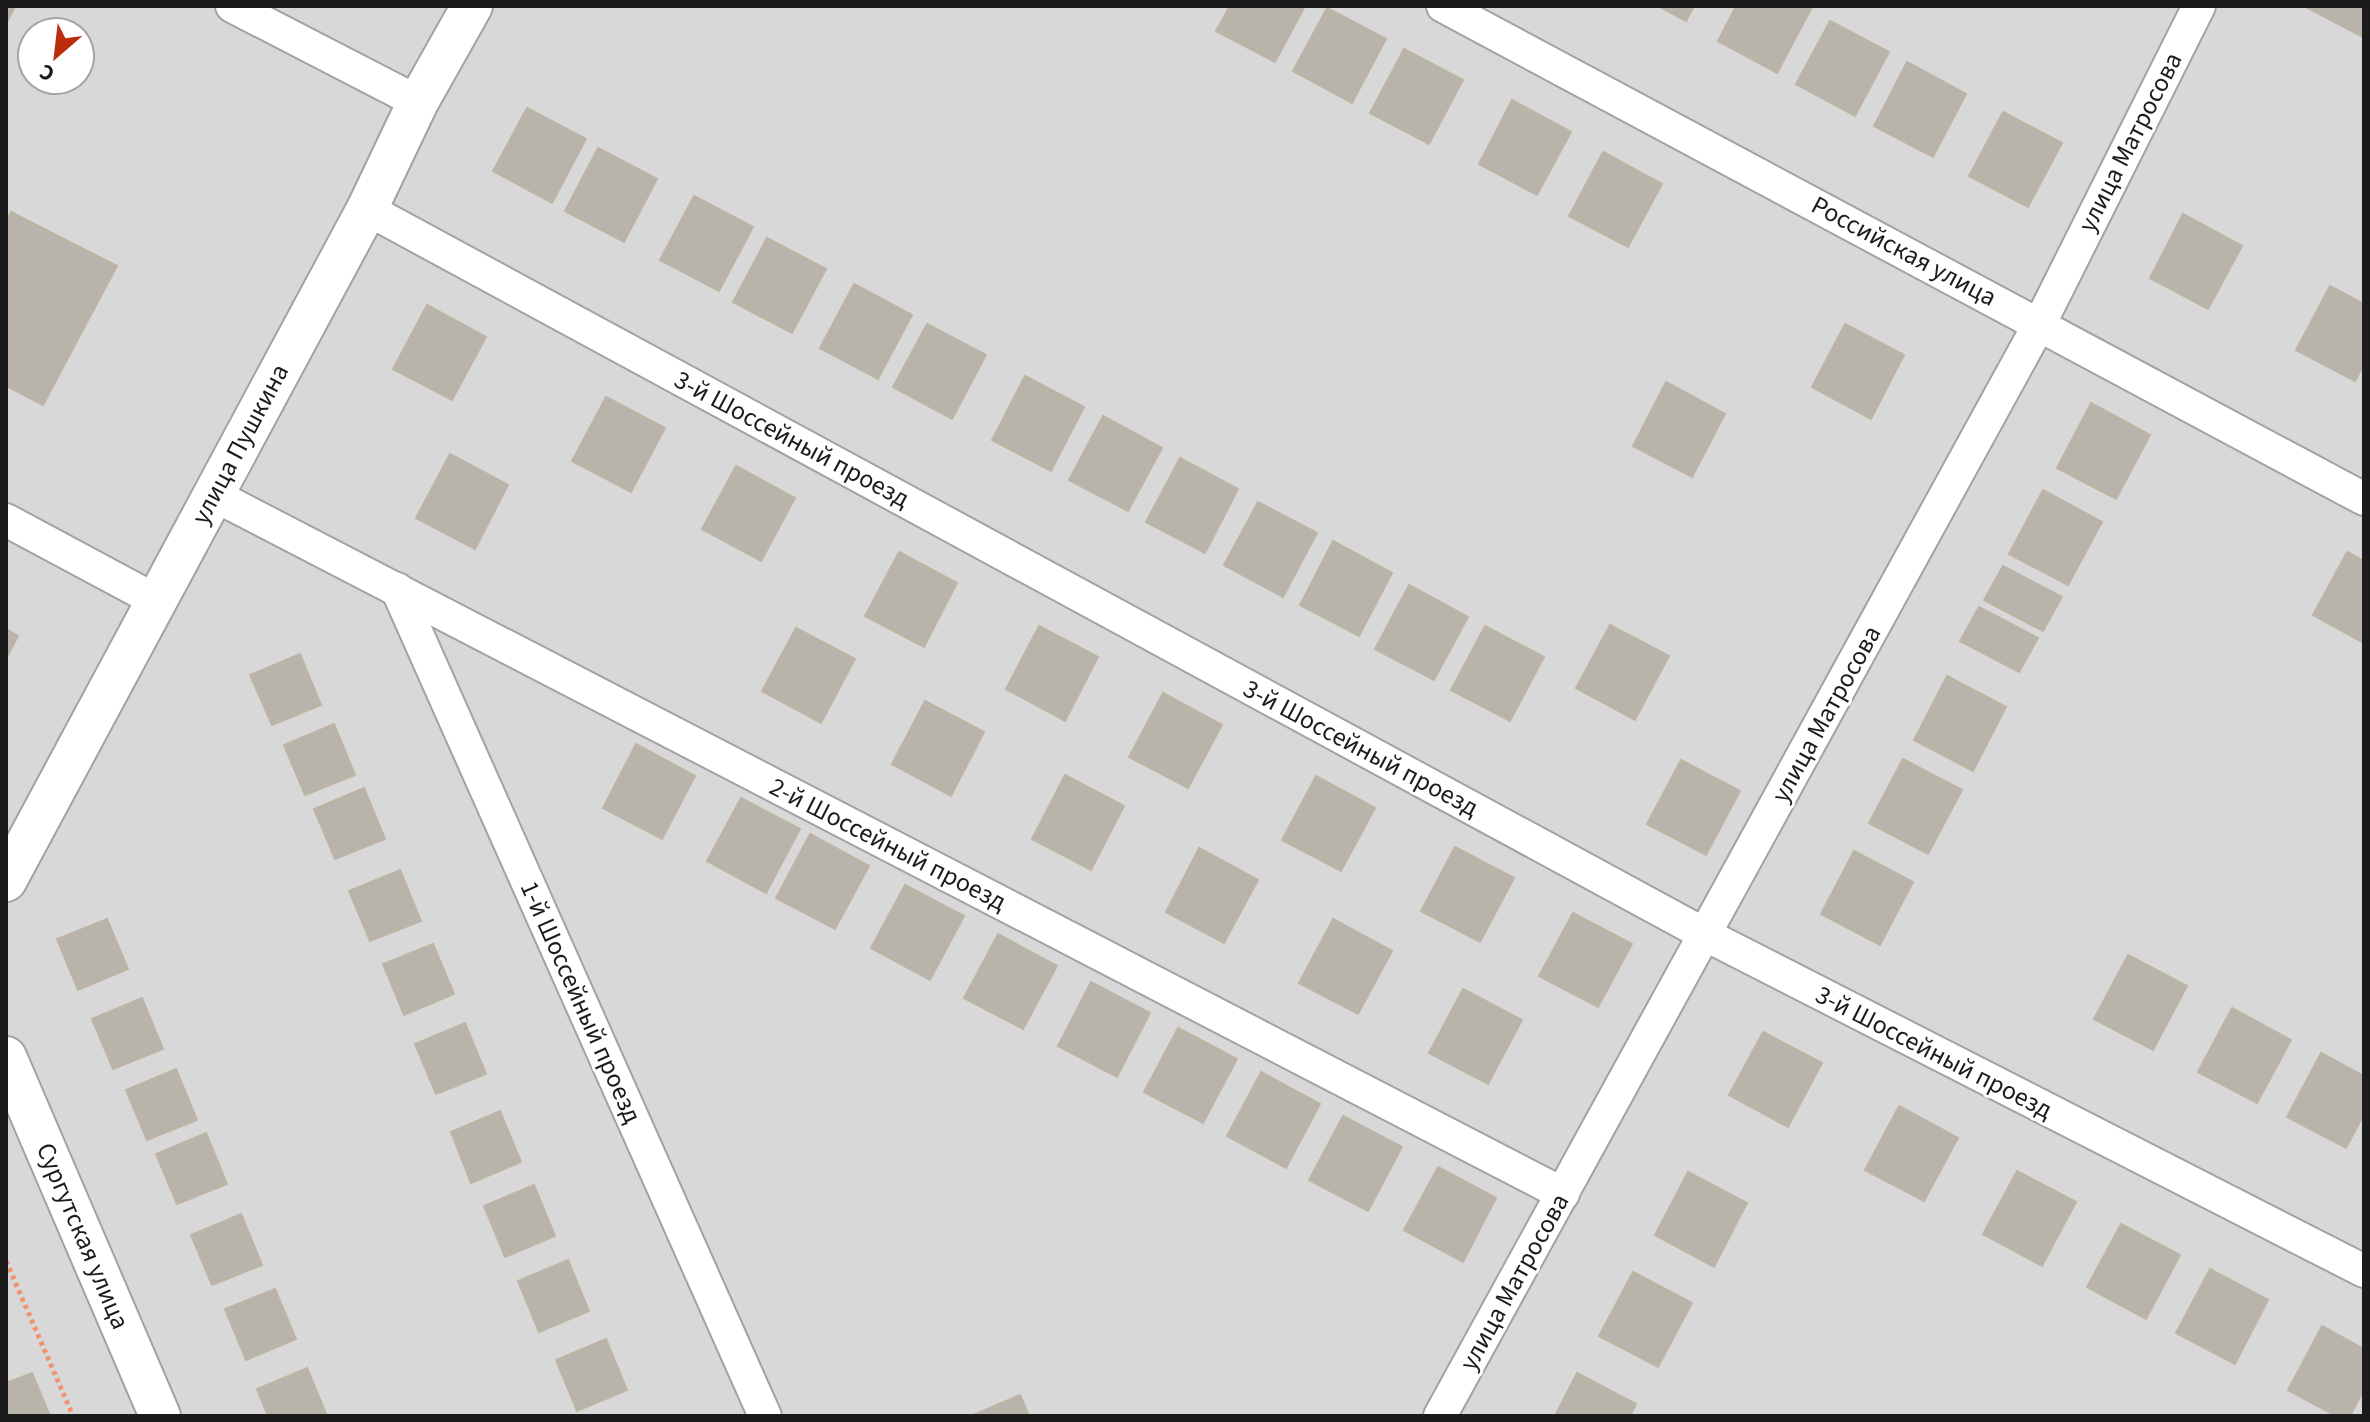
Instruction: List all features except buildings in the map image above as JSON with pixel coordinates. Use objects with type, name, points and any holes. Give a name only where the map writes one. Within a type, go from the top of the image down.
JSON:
[{"type":"street","points":[[232,6],[418,102]]},
{"type":"street","name":"улица Пушкина","points":[[6,881],[367,209],[418,102],[472,6]]},
{"type":"street","name":"Российская улица","points":[[1443,6],[2364,499]]},
{"type":"street","name":"улица Матросова","points":[[1440,1416],[2040,323],[2199,6]]},
{"type":"street","name":"3-й Шоссейный проезд","points":[[367,209],[1706,935],[2364,1271]]},
{"type":"street","name":"2-й Шоссейный проезд","points":[[212,494],[1563,1194]]},
{"type":"street","points":[[6,520],[157,601]]},
{"type":"street","name":"1-й Шоссейный проезд","points":[[397,589],[765,1416]]},
{"type":"street","name":"Сургутская улица","points":[[6,1057],[160,1416]]},
{"type":"path","points":[[6,1261],[73,1416]]},
{"type":"shaded area","points":[[6,6],[2364,6],[2364,1416],[6,1416]]}]
